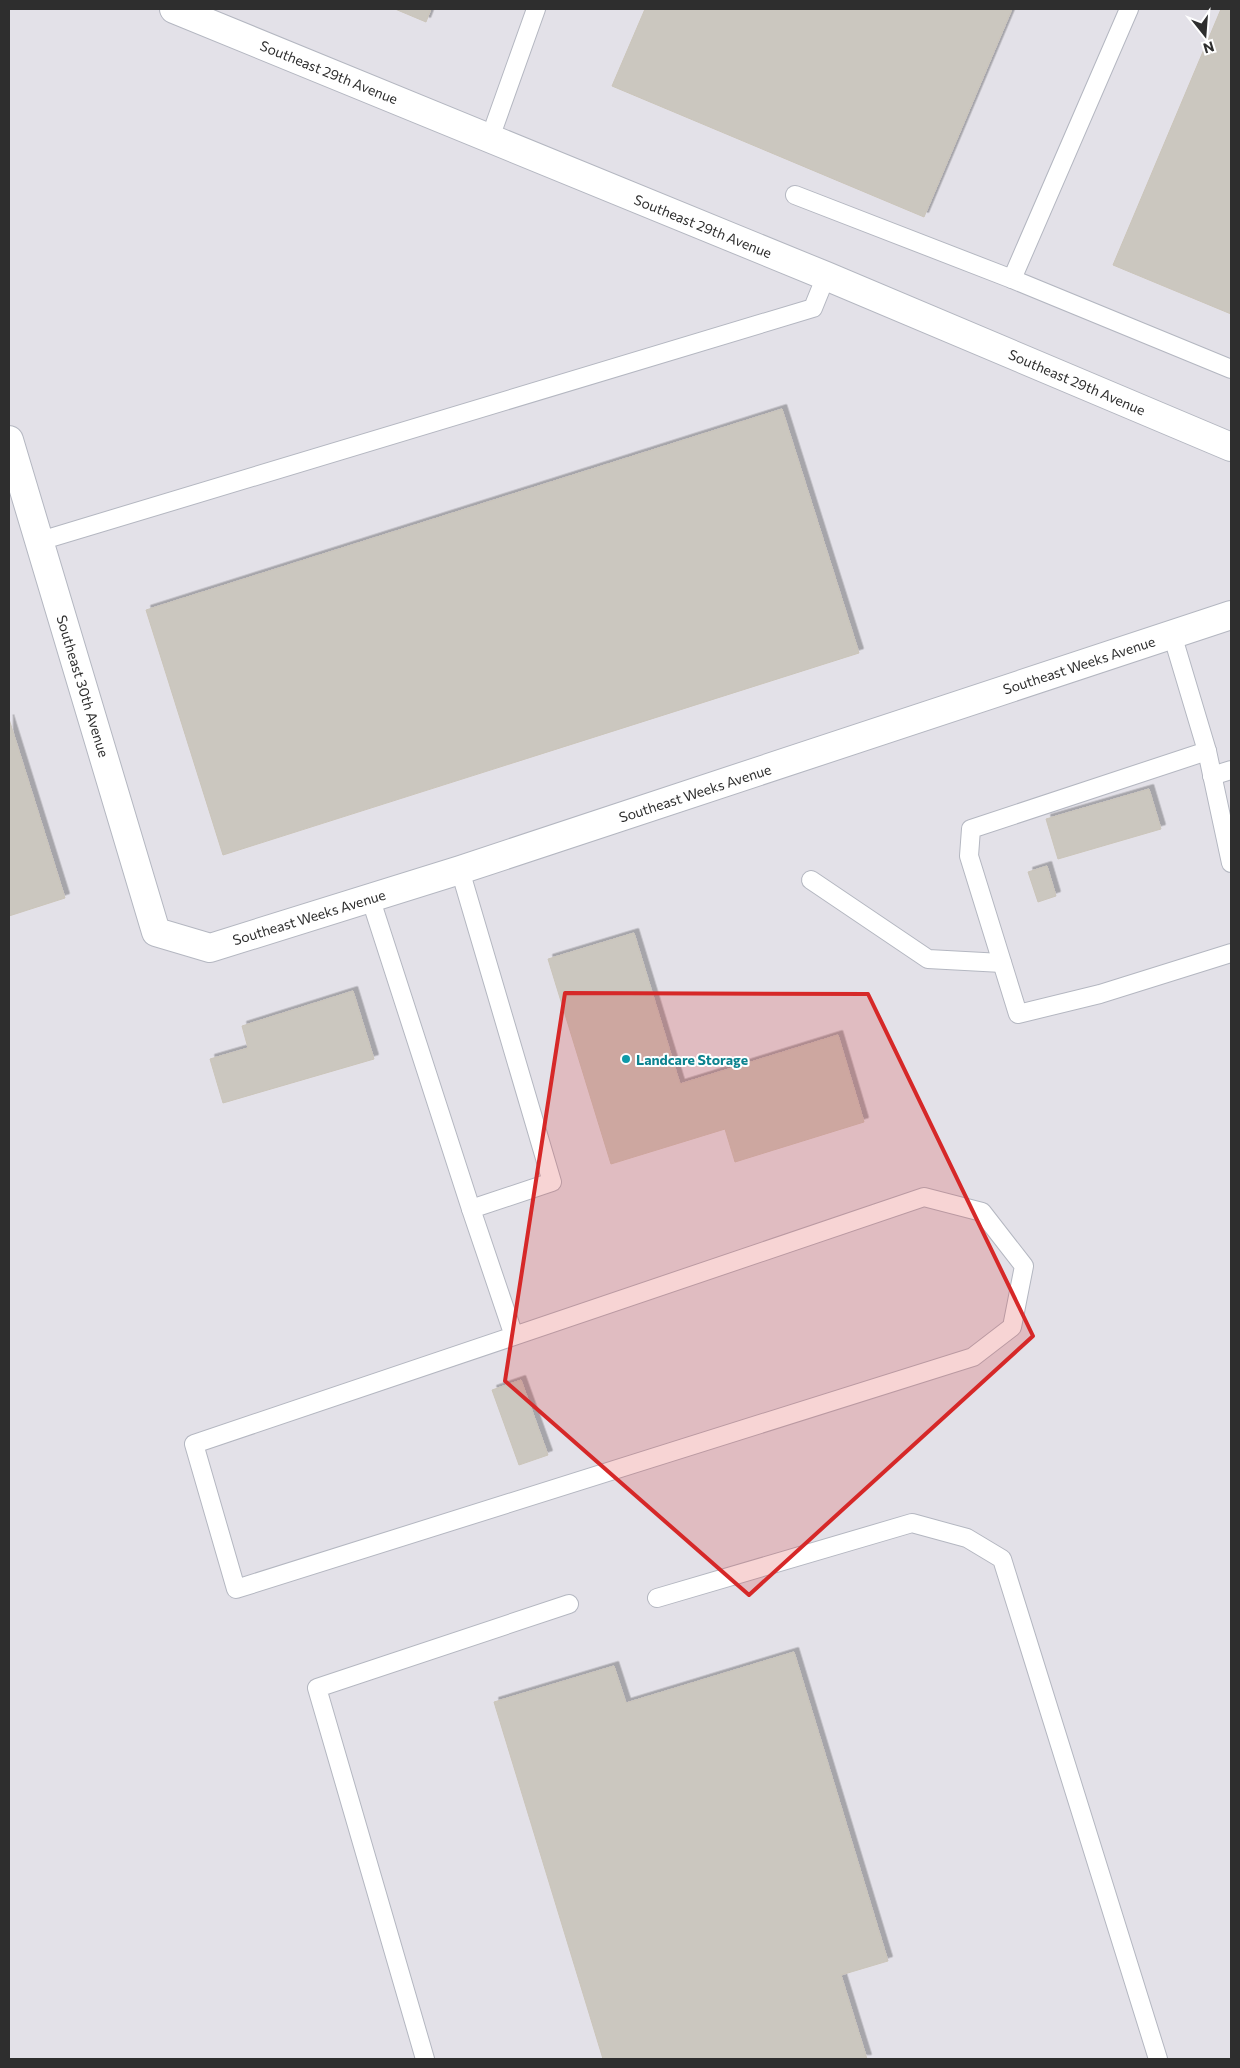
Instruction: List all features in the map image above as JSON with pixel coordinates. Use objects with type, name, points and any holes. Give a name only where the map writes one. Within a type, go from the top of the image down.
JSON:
[{"type":"street","name":"Southeast 29th Avenue","points":[[174,9],[826,276],[1231,447]]},
{"type":"street","name":"Southeast 30th Avenue","points":[[10,449],[40,541],[156,932]]},
{"type":"street","name":"Southeast Weeks Avenue","points":[[156,932],[210,948],[460,870],[1231,615]]},
{"type":"lane","points":[[490,138],[536,9]]},
{"type":"lane","points":[[1012,279],[1129,9]]},
{"type":"lane","points":[[795,195],[1012,279],[1231,369]]},
{"type":"lane","points":[[40,541],[813,308],[826,276]]},
{"type":"lane","points":[[1172,634],[1207,751],[1231,863]]},
{"type":"lane","points":[[1207,751],[972,829],[969,856],[1018,1014],[1100,994],[1231,953]]},
{"type":"lane","points":[[1212,776],[1231,770]]},
{"type":"lane","points":[[460,870],[552,1182],[471,1209]]},
{"type":"lane","points":[[811,880],[928,959],[1002,963]]},
{"type":"lane","points":[[370,897],[514,1336]]},
{"type":"lane","points":[[924,1197],[982,1212],[1024,1266],[1012,1327],[973,1357],[236,1589],[194,1444],[514,1336],[924,1197]]},
{"type":"lane","points":[[657,1598],[912,1523],[967,1538],[1002,1559],[1158,2059]]},
{"type":"lane","points":[[425,2059],[317,1688],[569,1604]]},
{"type":"highlighted area","points":[[565,993],[868,994],[1033,1336],[749,1595],[505,1381]]},
{"type":"shaded area","points":[[9,9],[1231,9],[1231,2059],[9,2059]]},
{"type":"building","points":[[395,9],[431,9],[426,22]]},
{"type":"building","points":[[645,9],[1012,9],[924,217],[612,86]]},
{"type":"building","points":[[1221,9],[1231,9],[1231,314],[1113,265]]},
{"type":"building","points":[[782,409],[859,653],[223,855],[146,610]]},
{"type":"building","points":[[9,719],[65,898],[9,916]]},
{"type":"building","points":[[1149,789],[1161,829],[1058,859],[1046,819]]},
{"type":"building","points":[[1047,866],[1056,896],[1038,902],[1028,872]]},
{"type":"building","name":"Landcare Storage","points":[[634,933],[680,1084],[838,1035],[864,1122],[735,1162],[725,1129],[611,1164],[548,959]]},
{"type":"building","points":[[353,991],[374,1059],[223,1103],[210,1059],[248,1048],[242,1026]]},
{"type":"building","points":[[521,1380],[548,1455],[519,1465],[492,1390]]},
{"type":"building","points":[[794,1652],[888,1961],[841,1975],[867,2059],[603,2059],[494,1702],[614,1666],[626,1703]]},
{"type":"place","name":"Landcare Storage","points":[[626,1059]]}]
